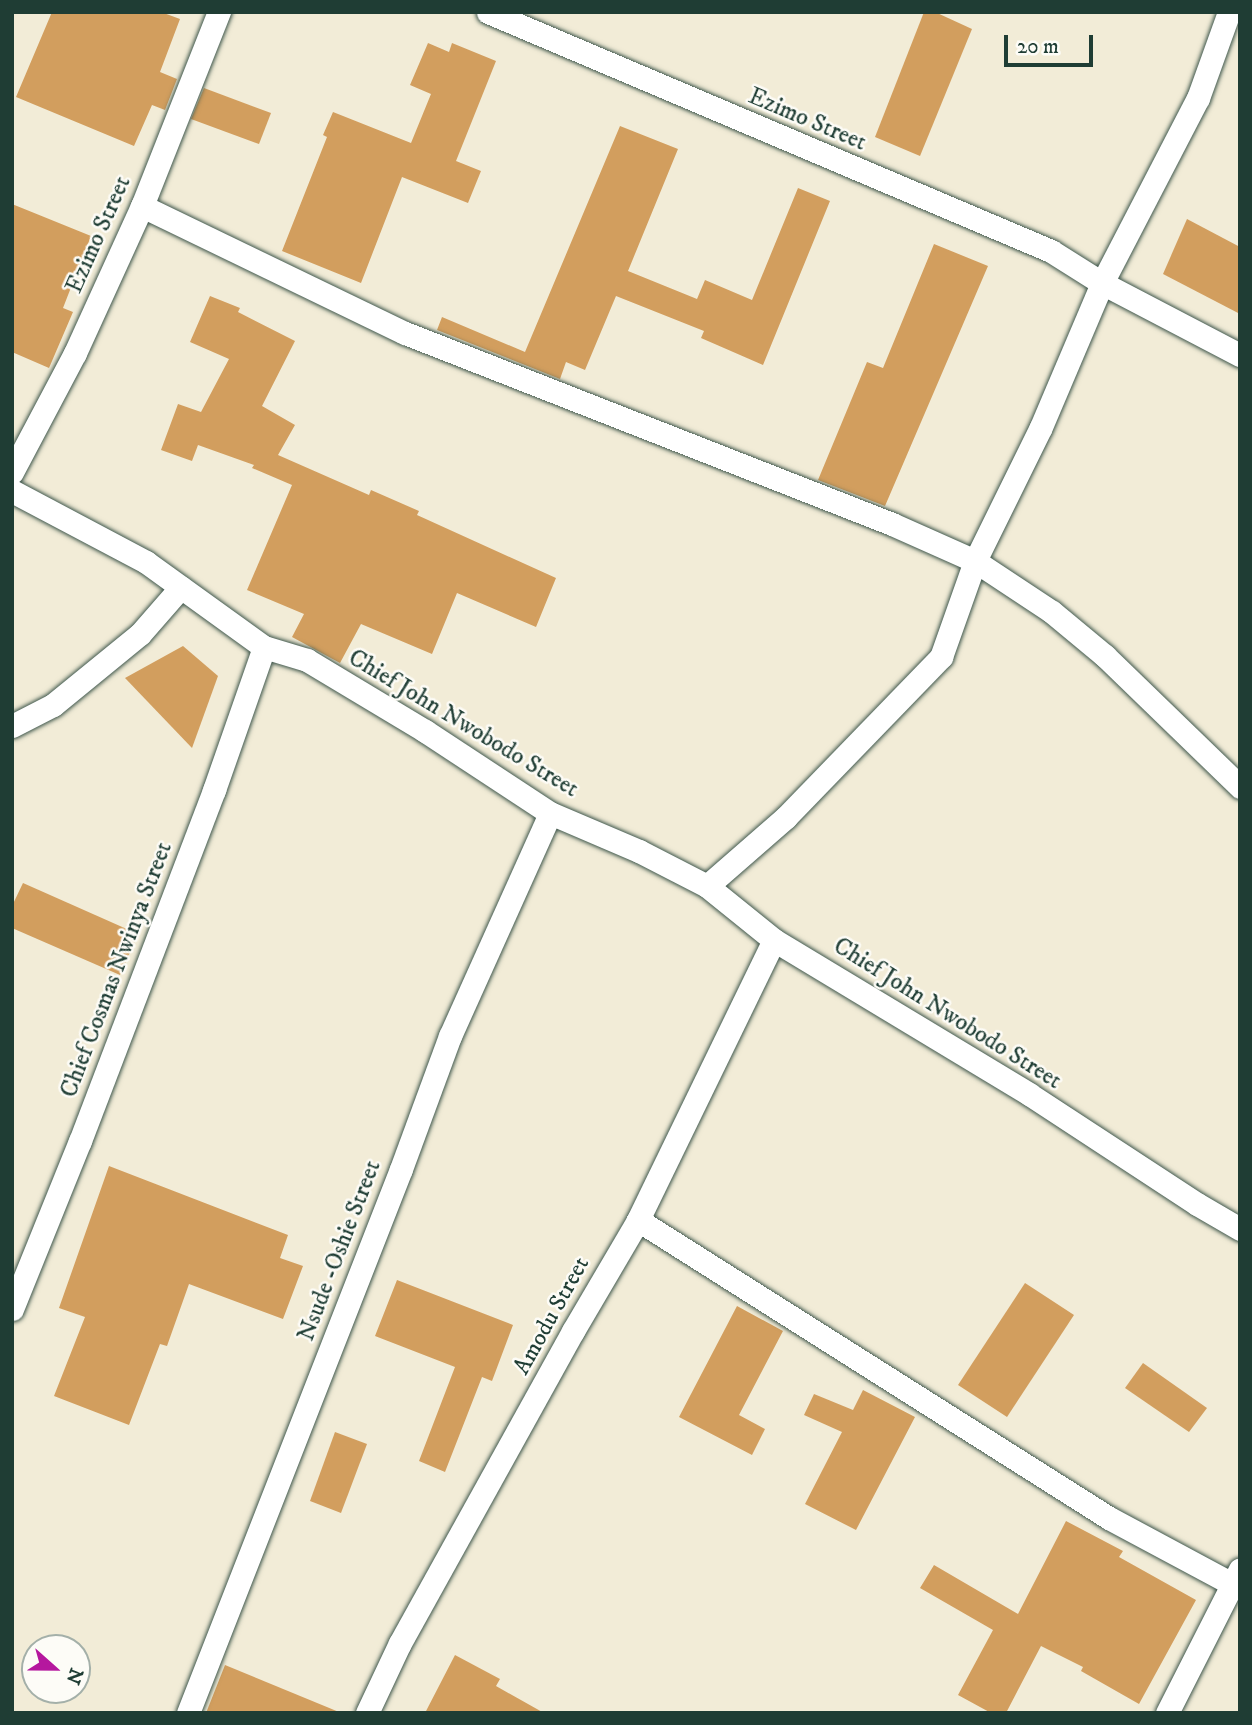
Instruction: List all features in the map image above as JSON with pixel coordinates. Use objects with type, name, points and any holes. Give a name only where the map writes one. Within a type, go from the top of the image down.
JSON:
[{"type":"street","name":"Ezimo Street","points":[[12,472],[75,353],[142,206],[219,12]]},
{"type":"street","name":"Ezimo Street","points":[[488,12],[1051,251],[1102,283],[1240,355]]},
{"type":"street","points":[[707,886],[786,817],[942,657],[975,561],[1041,427],[1102,283],[1198,98],[1229,12]]},
{"type":"street","points":[[142,206],[405,333],[892,524],[975,561],[1052,612],[1105,656],[1143,690],[1240,788]]},
{"type":"street","name":"Chief John Nwobodo Street","points":[[12,491],[146,562],[264,647],[307,660],[425,731],[550,813],[639,850],[707,886],[774,940],[1029,1094],[1186,1197],[1240,1229]]},
{"type":"street","points":[[12,726],[53,705],[140,634],[181,587]]},
{"type":"street","name":"Chief Cosmas Nwinya Street","points":[[12,1309],[80,1141],[214,790],[264,647]]},
{"type":"street","name":"Nsude -Oshie Street","points":[[188,1713],[401,1169],[450,1036],[550,813]]},
{"type":"street","name":"Amodu Street","points":[[367,1713],[400,1643],[573,1331],[638,1220],[774,940]]},
{"type":"street","points":[[638,1220],[1109,1518],[1236,1577],[1167,1713]]},
{"type":"building","points":[[52,12],[161,12],[180,19],[160,72],[177,79],[165,110],[152,105],[134,146],[16,97]]},
{"type":"building","points":[[924,12],[935,12],[972,29],[920,156],[875,137]]},
{"type":"building","points":[[428,43],[449,52],[452,43],[496,61],[456,161],[481,171],[468,203],[402,177],[361,283],[282,251],[327,137],[323,135],[333,112],[411,143],[431,94],[410,85]]},
{"type":"building","points":[[204,88],[271,113],[259,144],[191,119]]},
{"type":"building","points":[[620,126],[678,149],[628,271],[697,299],[705,280],[752,300],[798,188],[830,201],[763,365],[701,338],[704,331],[616,296],[585,370],[566,362],[560,379],[437,330],[442,317],[525,352]]},
{"type":"building","points":[[12,204],[91,236],[63,308],[73,312],[49,368],[12,352]]},
{"type":"building","points":[[1187,219],[1240,247],[1240,314],[1163,274]]},
{"type":"building","points":[[934,244],[988,266],[885,506],[818,480],[867,362],[883,368]]},
{"type":"building","points":[[210,296],[240,308],[238,312],[295,341],[262,406],[295,425],[278,455],[369,495],[371,490],[419,511],[417,515],[556,578],[536,627],[457,593],[432,654],[361,624],[340,663],[292,637],[304,614],[247,590],[292,485],[252,468],[254,465],[198,445],[192,461],[161,450],[178,404],[201,412],[229,359],[190,342]]},
{"type":"building","points":[[183,646],[218,676],[192,748],[125,678]]},
{"type":"building","points":[[23,883],[138,934],[120,975],[12,928],[12,906]]},
{"type":"building","points":[[109,1166],[288,1235],[280,1258],[303,1266],[283,1319],[189,1284],[167,1346],[160,1344],[129,1425],[54,1396],[85,1317],[59,1308]]},
{"type":"building","points":[[397,1280],[513,1325],[492,1381],[482,1377],[445,1472],[419,1461],[455,1367],[375,1336]]},
{"type":"building","points":[[1025,1283],[1074,1315],[1007,1417],[958,1385]]},
{"type":"building","points":[[737,1306],[783,1331],[739,1415],[765,1429],[752,1455],[679,1417]]},
{"type":"building","points":[[1143,1363],[1207,1408],[1189,1432],[1125,1388]]},
{"type":"building","points":[[863,1390],[915,1417],[856,1530],[805,1504],[842,1432],[804,1415],[814,1394],[853,1410]]},
{"type":"building","points":[[335,1432],[367,1444],[341,1513],[310,1501]]},
{"type":"building","points":[[1066,1521],[1123,1551],[1119,1557],[1196,1600],[1139,1704],[1081,1671],[1083,1667],[1041,1646],[1006,1713],[991,1713],[958,1695],[993,1630],[920,1588],[934,1565],[1018,1614]]},
{"type":"building","points":[[455,1655],[500,1679],[496,1686],[544,1713],[425,1713]]},
{"type":"building","points":[[225,1665],[339,1712],[339,1713],[206,1713]]}]
